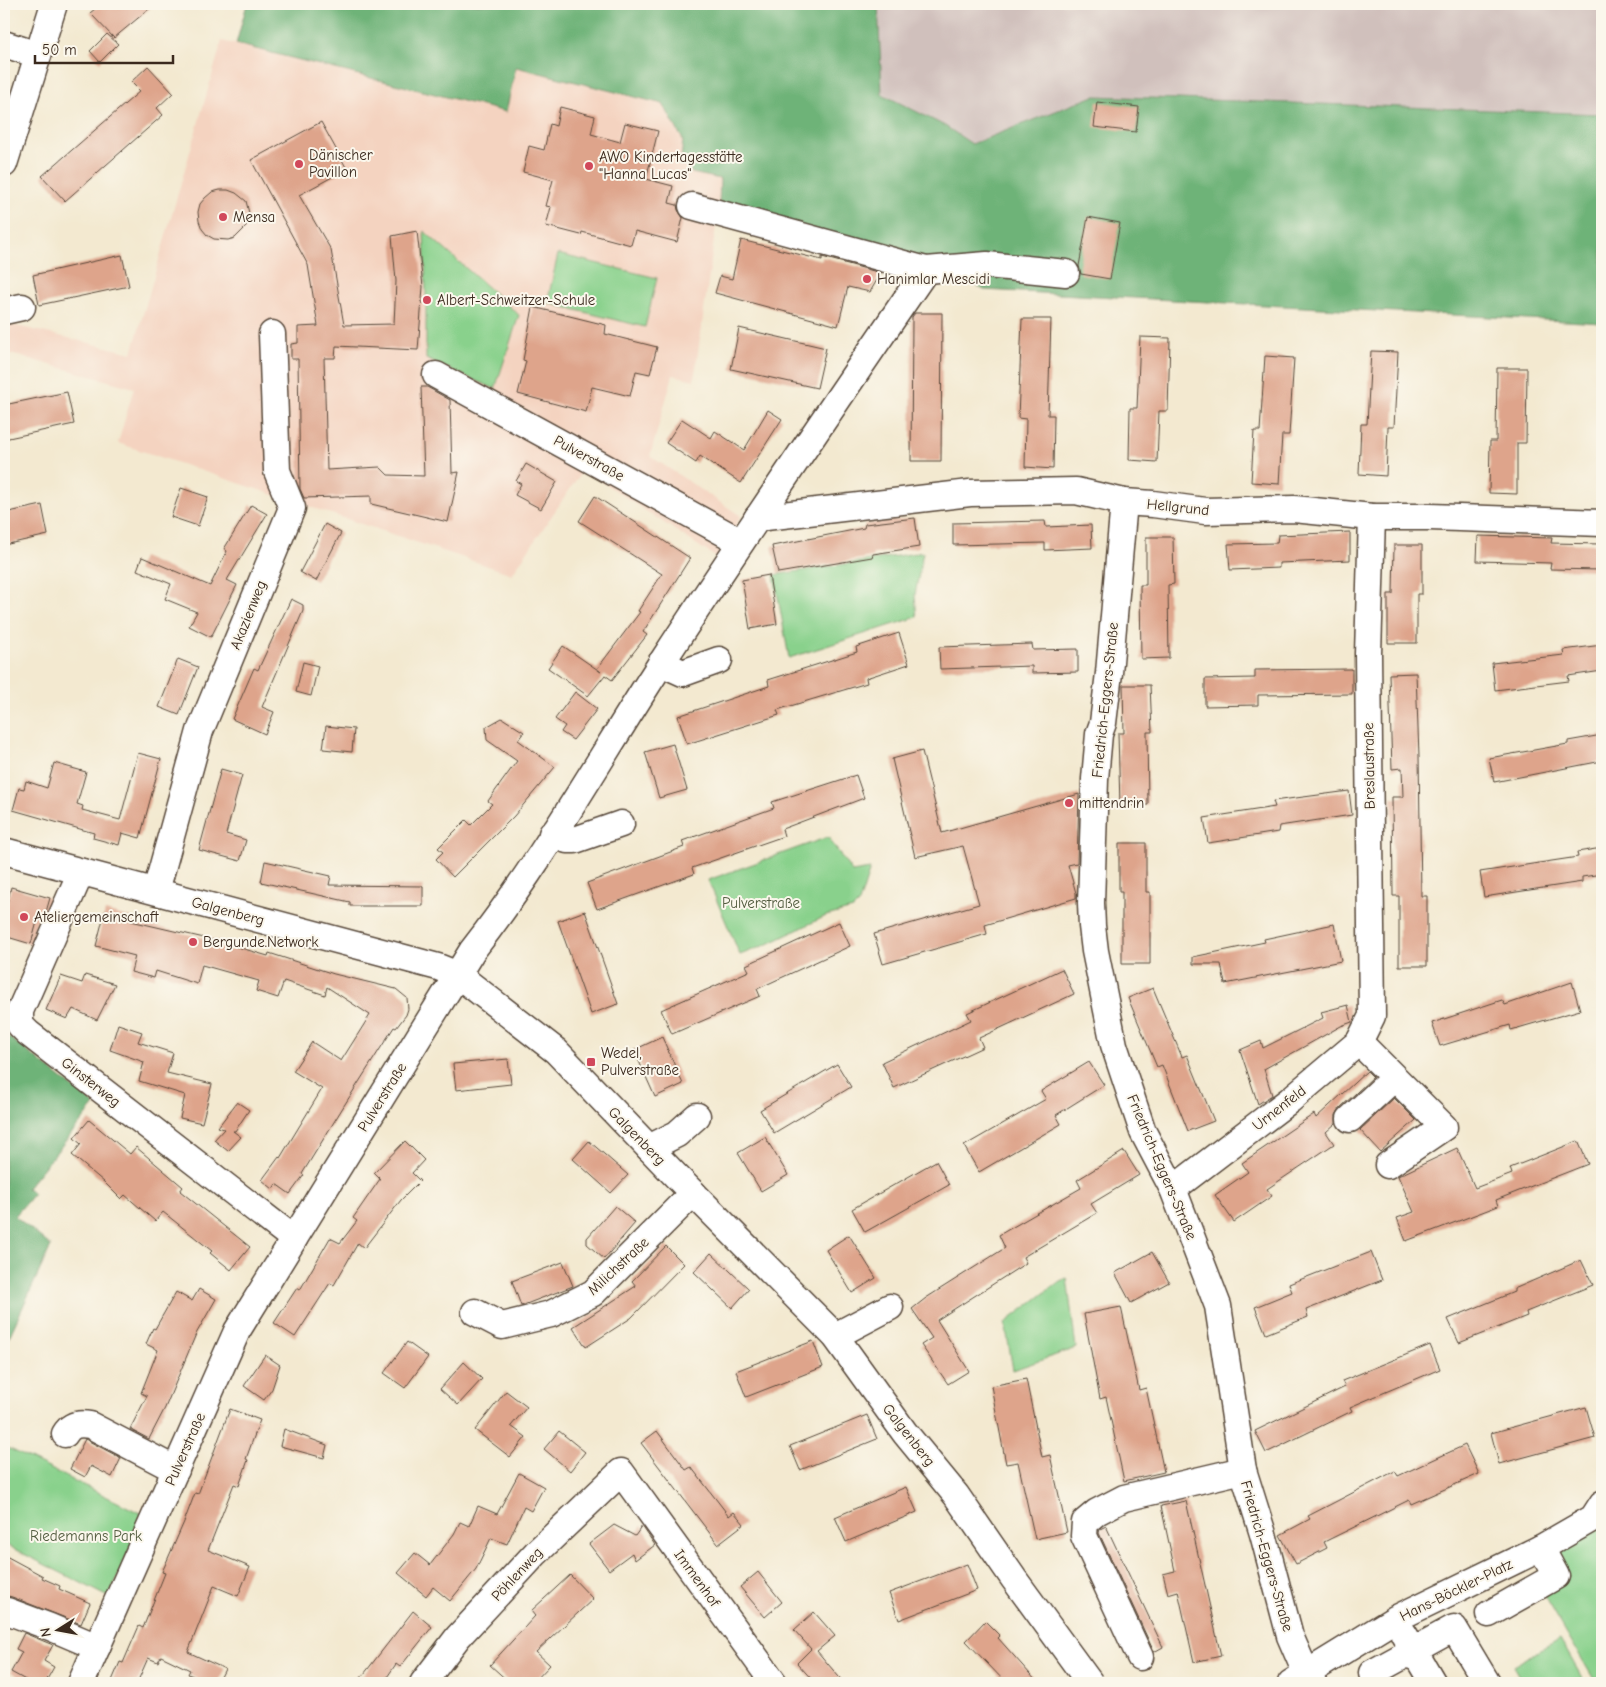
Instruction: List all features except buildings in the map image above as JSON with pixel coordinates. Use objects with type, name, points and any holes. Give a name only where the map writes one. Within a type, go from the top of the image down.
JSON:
[{"type":"street","points":[[4,164],[54,4]]},
{"type":"street","points":[[4,44],[38,55]]},
{"type":"street","points":[[692,206],[926,270],[987,265],[1066,273]]},
{"type":"street","name":"Pulverstraße","points":[[81,1683],[237,1331],[472,951],[507,905],[661,663],[926,270]]},
{"type":"street","name":"Akazienweg","points":[[156,891],[200,730],[292,508],[277,472],[272,334]]},
{"type":"street","name":"Pulverstraße","points":[[436,375],[741,542]]},
{"type":"street","name":"Hellgrund","points":[[757,518],[970,493],[1076,491],[1124,502],[1205,511],[1294,509],[1372,517],[1430,517],[1602,523]]},
{"type":"street","name":"Friedrich-Eggers-Straße","points":[[1124,502],[1109,673],[1103,723],[1099,734],[1095,779],[1092,848],[1092,926],[1114,1045],[1144,1132],[1169,1182],[1218,1306],[1243,1470],[1263,1534],[1303,1680]]},
{"type":"street","name":"Breslaustraße","points":[[1372,517],[1368,654],[1372,1016]]},
{"type":"street","points":[[661,663],[682,673],[720,660]]},
{"type":"street","points":[[552,834],[567,840],[575,840],[621,824]]},
{"type":"street","name":"Galgenberg","points":[[4,851],[438,967],[458,975],[556,1051],[835,1336],[906,1433],[956,1495],[1090,1683]]},
{"type":"street","name":"Ginsterweg","points":[[81,872],[20,1011],[20,1024],[28,1034],[294,1239]]},
{"type":"street","name":"Urnenfeld","points":[[1169,1182],[1290,1100],[1359,1042],[1372,1016]]},
{"type":"street","points":[[1359,1042],[1444,1127],[1388,1164]]},
{"type":"street","points":[[1350,1119],[1394,1078]]},
{"type":"street","points":[[649,1148],[677,1134],[697,1116]]},
{"type":"street","name":"Milichstraße","points":[[475,1312],[502,1326],[551,1314],[593,1293],[693,1193]]},
{"type":"street","points":[[835,1336],[890,1307]]},
{"type":"street","points":[[65,1434],[68,1429],[76,1424],[90,1425],[176,1470]]},
{"type":"street","points":[[1140,1657],[1084,1536],[1085,1522],[1097,1512],[1124,1498],[1243,1470]]},
{"type":"street","name":"Pöhlenweg","points":[[423,1683],[458,1637],[536,1554],[621,1472]]},
{"type":"street","name":"Immenhof","points":[[621,1472],[774,1683]]},
{"type":"street","name":"Hans-Böckler-Platz","points":[[1303,1680],[1395,1619],[1541,1548],[1593,1518],[1602,1504]]},
{"type":"street","points":[[1489,1614],[1556,1576],[1541,1548]]},
{"type":"street","points":[[4,1612],[7,1611],[50,1627],[98,1647]]},
{"type":"street","points":[[1395,1619],[1433,1683]]},
{"type":"street","points":[[1378,1683],[1372,1673],[1454,1628],[1487,1683]]},
{"type":"shaded area","points":[[878,4],[1602,4],[1602,114],[1094,96],[972,144],[945,126],[882,94]]},
{"type":"shaded area","name":"Albert-Schweitzer-Schule","points":[[222,41],[505,112],[516,67],[663,104],[683,140],[681,159],[692,173],[720,179],[719,205],[694,380],[673,375],[650,456],[741,516],[717,558],[583,470],[512,574],[118,443],[134,388],[4,352],[4,323],[132,353]]},
{"type":"green space","points":[[247,4],[878,4],[882,94],[945,126],[972,144],[1094,96],[1602,114],[1602,323],[984,290],[930,260],[719,205],[720,179],[692,173],[681,159],[683,140],[663,104],[516,67],[506,112],[236,44]]},
{"type":"green space","points":[[424,231],[519,315],[495,389],[426,359]]},
{"type":"green space","points":[[558,254],[657,278],[645,327],[547,303]]},
{"type":"green space","points":[[923,552],[915,595],[917,617],[789,658],[774,575]]},
{"type":"green space","name":"Pulverstraße","points":[[828,837],[852,872],[870,869],[859,903],[853,909],[826,916],[768,944],[740,955],[708,880]]},
{"type":"green space","points":[[4,1033],[95,1105],[27,1188],[34,1193],[15,1216],[51,1246],[4,1348]]},
{"type":"green space","points":[[1067,1278],[1076,1348],[1013,1370],[1005,1323],[1060,1281]]},
{"type":"green space","name":"Riedemanns Park","points":[[4,1446],[144,1515],[109,1597],[4,1544]]},
{"type":"green space","points":[[1602,1519],[1602,1683],[1596,1683],[1543,1593],[1549,1556]]},
{"type":"green space","points":[[1560,1639],[1585,1683],[1523,1683],[1513,1666]]},
{"type":"place","name":"Dänischer Pavillon","points":[[299,164]]},
{"type":"place","name":"AWO Kindertagesstätte \"Hanna Lucas\"","points":[[589,166]]},
{"type":"place","name":"Mensa","points":[[223,217]]},
{"type":"place","name":"Hanimlar Mescidi","points":[[867,279]]},
{"type":"place","name":"Albert-Schweitzer-Schule","points":[[427,300]]},
{"type":"place","name":"mittendrin","points":[[1069,803]]},
{"type":"place","name":"Ateliergemeinschaft","points":[[24,917]]},
{"type":"place","name":"Bergunde.Network","points":[[193,942]]},
{"type":"place","name":"Wedel, Pulverstraße","points":[[591,1062]]}]
